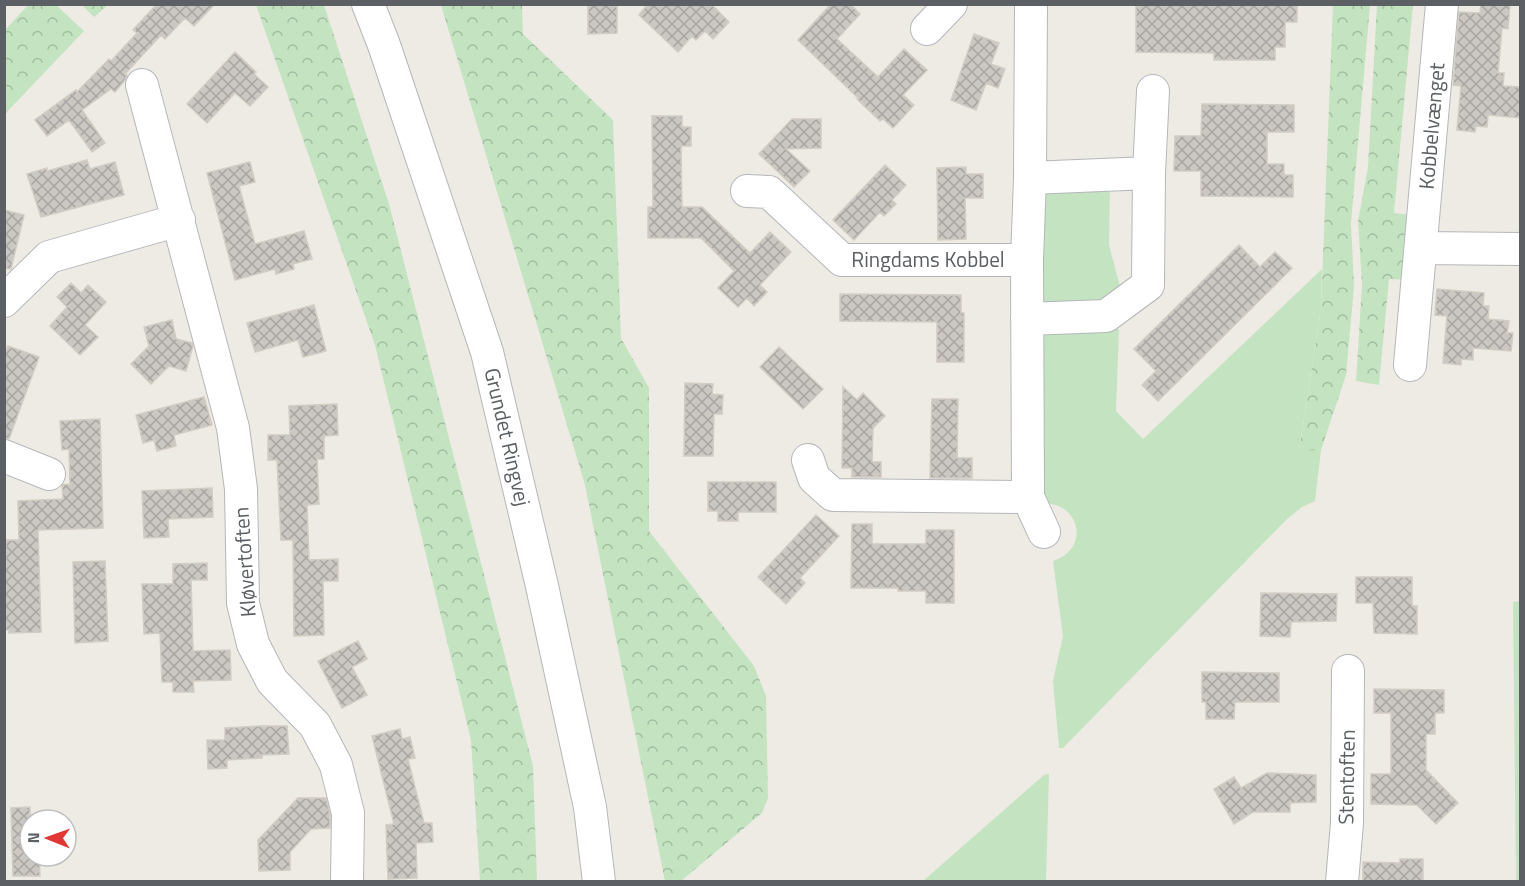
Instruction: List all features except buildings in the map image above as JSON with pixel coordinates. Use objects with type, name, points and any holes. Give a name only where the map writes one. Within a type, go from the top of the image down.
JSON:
[{"type":"street","name":"Grundet Ringvej","points":[[368,4],[384,45],[487,352],[542,586],[590,807],[599,882]]},
{"type":"street","points":[[927,29],[951,4]]},
{"type":"street","name":"Ringdams Kobbel","points":[[1031,4],[1027,260],[1028,496],[1044,532]]},
{"type":"street","name":"Kobbelvænget","points":[[1410,365],[1442,4]]},
{"type":"street","name":"Kløvertoften","points":[[142,85],[233,428],[241,489],[243,603],[253,644],[272,681],[315,725],[336,765],[348,813],[347,882]]},
{"type":"street","points":[[1027,319],[1106,316],[1148,285],[1149,173],[1153,91]]},
{"type":"street","points":[[1030,178],[1149,173]]},
{"type":"street","name":"Ringdams Kobbel","points":[[747,191],[769,192],[842,260],[1027,260]]},
{"type":"street","points":[[4,302],[49,257],[179,220]]},
{"type":"street","points":[[1422,248],[1521,249]]},
{"type":"street","points":[[4,456],[49,474]]},
{"type":"street","points":[[808,460],[814,478],[832,495],[1028,496]]},
{"type":"street","name":"Stentoften","points":[[1342,882],[1347,823],[1348,671]]},
{"type":"green space","points":[[28,5],[56,5],[84,31],[5,114],[5,30]]},
{"type":"green space","points":[[82,5],[108,5],[94,17]]},
{"type":"green space","points":[[256,5],[324,5],[389,204],[533,766],[537,881],[480,881],[471,740],[375,345]]},
{"type":"green space","points":[[441,5],[522,5],[523,34],[613,120],[621,338],[649,388],[649,531],[754,666],[766,696],[768,798],[762,813],[681,881],[665,881],[585,485]]},
{"type":"green space","points":[[1333,5],[1370,5],[1351,223],[1354,287],[1346,375],[1321,450],[1299,451],[1321,308]]},
{"type":"green space","points":[[1377,5],[1413,5],[1394,213],[1411,215],[1405,280],[1389,279],[1379,385],[1356,381],[1362,285],[1358,221],[1368,167]]},
{"type":"green space","points":[[1051,184],[1110,185],[1109,245],[1121,290],[1103,309],[1050,308],[1039,295],[1040,196]]},
{"type":"green space","points":[[1322,269],[1321,308],[1299,450],[1321,450],[1315,501],[1302,507],[1287,519],[1063,748],[1059,748],[1053,681],[1063,636],[1053,561],[1065,555],[1072,548],[1076,538],[1076,529],[1067,511],[1045,503],[1040,496],[1040,339],[1051,329],[1119,329],[1116,411],[1143,439]]},
{"type":"green space","points":[[1520,601],[1520,881],[1516,882],[1513,602]]},
{"type":"green space","points":[[1049,774],[1046,881],[923,881],[1044,775]]}]
